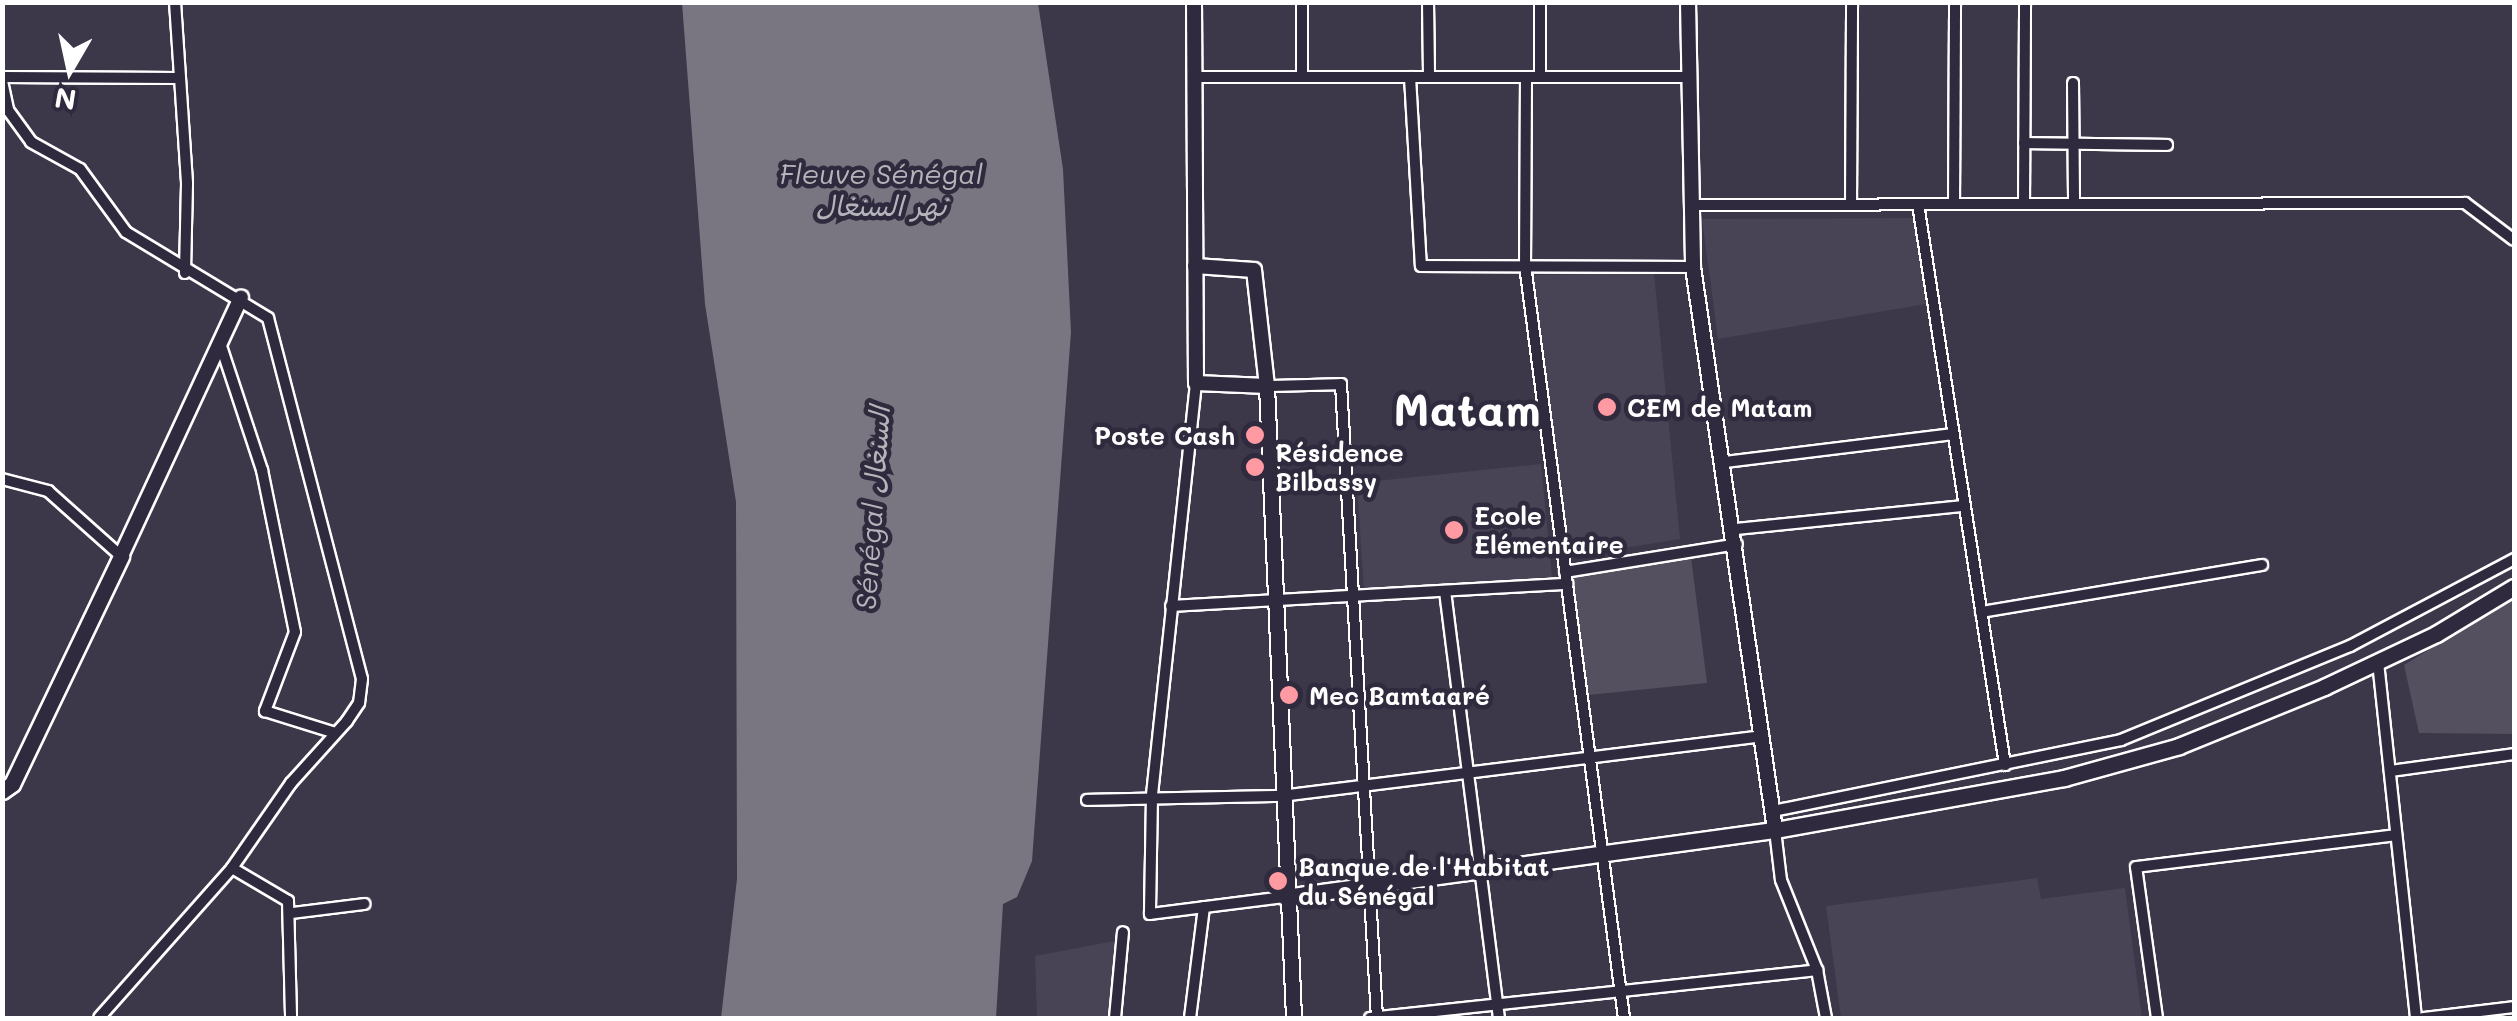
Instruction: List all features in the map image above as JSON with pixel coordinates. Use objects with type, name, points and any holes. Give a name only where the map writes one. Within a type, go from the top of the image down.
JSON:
[{"type":"main road","points":[[1194,2],[1196,384],[1267,386]]},
{"type":"main road","points":[[1688,2],[1693,267],[1737,537],[1775,830]]},
{"type":"main road","points":[[1195,266],[1254,270],[1267,386],[1285,897],[1294,1018]]},
{"type":"main road","points":[[2,791],[12,784],[240,298]]},
{"type":"main road","points":[[1285,897],[1775,830],[2100,770],[2225,728],[2378,662],[2514,587]]},
{"type":"street","points":[[175,2],[177,78],[187,184],[185,273]]},
{"type":"street","points":[[1302,2],[1302,77]]},
{"type":"street","points":[[1428,2],[1428,77]]},
{"type":"street","points":[[1540,2],[1540,77]]},
{"type":"street","points":[[1851,205],[1852,2]]},
{"type":"street","points":[[1954,204],[1955,2]]},
{"type":"street","points":[[2024,204],[2025,2]]},
{"type":"street","points":[[1526,76],[1524,265],[1624,1018]]},
{"type":"street","points":[[1194,77],[1689,77]]},
{"type":"street","points":[[1410,77],[1421,266],[1693,267]]},
{"type":"street","points":[[99,1018],[232,868],[359,703],[362,678],[268,318],[240,298],[185,273],[126,232],[80,169],[31,142],[8,110],[2,79],[177,78]]},
{"type":"street","points":[[2073,84],[2074,204]]},
{"type":"street","points":[[2024,143],[2167,145]]},
{"type":"street","points":[[1692,205],[2465,203],[2514,240]]},
{"type":"street","points":[[1918,204],[2005,765]]},
{"type":"street","points":[[219,342],[262,470],[294,632],[265,711],[335,734]]},
{"type":"street","points":[[1196,384],[1152,796],[1150,914],[1285,897]]},
{"type":"street","points":[[1267,386],[1340,384],[1374,1018],[1817,970]]},
{"type":"street","points":[[1725,462],[1953,434]]},
{"type":"street","points":[[2,479],[48,491],[121,556]]},
{"type":"street","points":[[1171,606],[1445,591],[1566,578],[1737,537],[1964,506]]},
{"type":"street","points":[[1773,811],[2096,746],[2350,646],[2514,559]]},
{"type":"street","points":[[1980,612],[2262,565]]},
{"type":"street","points":[[1445,591],[1499,1018]]},
{"type":"street","points":[[2378,662],[2419,1018],[2514,1008]]},
{"type":"street","points":[[1087,800],[1281,796],[1763,736]]},
{"type":"street","points":[[2096,746],[2100,770]]},
{"type":"street","points":[[2390,770],[2514,754]]},
{"type":"street","points":[[1775,830],[1781,880],[1817,970],[1826,1018]]},
{"type":"street","points":[[2157,1018],[2136,867],[2396,835]]},
{"type":"street","points":[[232,868],[279,893],[292,913],[285,950],[290,1018]]},
{"type":"street","points":[[292,913],[364,904]]},
{"type":"street","points":[[1190,1018],[1204,908]]},
{"type":"street","points":[[1115,1018],[1123,932]]},
{"type":"shaded area","points":[[1913,218],[1926,304],[1718,339],[1702,219]]},
{"type":"shaded area","name":"CEM de Matam","points":[[1654,273],[1680,539],[1562,558],[1532,275]]},
{"type":"shaded area","name":"Ecole Elémentaire","points":[[1541,464],[1552,577],[1364,593],[1357,483]]},
{"type":"shaded area","points":[[1691,557],[1707,683],[1588,695],[1572,575]]},
{"type":"shaded area","points":[[2514,598],[2514,734],[2419,733],[2404,665]]},
{"type":"shaded area","points":[[2037,878],[2041,899],[2125,888],[2142,1018],[1841,1018],[1826,906]]},
{"type":"shaded area","points":[[1120,940],[1111,1018],[1037,1018],[1035,956]]},
{"type":"water","name":"Fleuve Sénégal نهر السنغال","points":[[682,3],[1038,3],[1063,169],[1071,332],[1032,861],[1017,897],[1003,904],[996,1018],[721,1018],[737,879],[736,502],[705,304]]},
{"type":"place","name":"CEM de Matam","points":[[1607,407]]},
{"type":"place","name":"Poste Cash","points":[[1255,435]]},
{"type":"place","name":"Résidence Bilbassy","points":[[1255,467]]},
{"type":"place","name":"Ecole Elémentaire","points":[[1454,530]]},
{"type":"place","name":"Mec Bamtaaré","points":[[1289,695]]},
{"type":"place","name":"Banque de l'Habitat du Sénégal","points":[[1278,881]]},
{"type":"district","name":"Matam","points":[[1467,409]]},
{"type":"water label","name":"Sénégal السنغال","points":[[872,508]]}]
